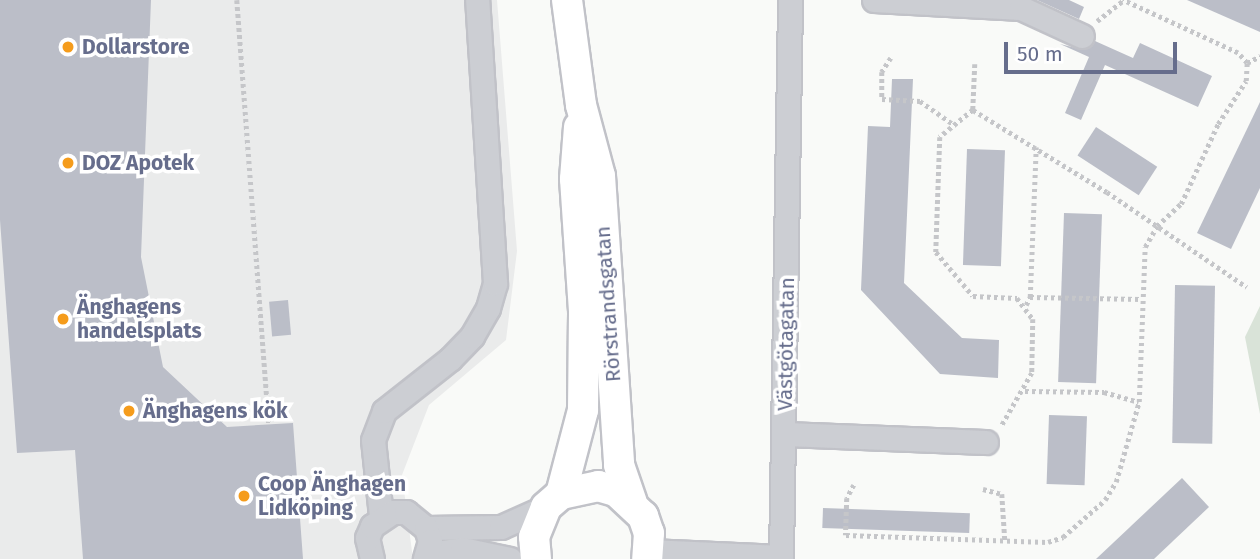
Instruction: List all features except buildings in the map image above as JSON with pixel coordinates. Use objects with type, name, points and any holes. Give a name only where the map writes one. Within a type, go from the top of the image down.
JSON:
[{"type":"main road","name":"Rörstrandsgatan","points":[[567,0],[581,106],[600,176],[619,465],[632,502],[649,533],[648,555]]},
{"type":"main road","name":"Rörstrandsgatan","points":[[536,559],[534,537],[554,500],[583,410],[584,311],[575,179],[581,106]]},
{"type":"main road","points":[[554,500],[598,486],[632,502]]},
{"type":"street","points":[[372,559],[367,538],[381,516],[373,440],[384,411],[450,359],[472,336],[488,308],[495,283],[477,0]]},
{"type":"street","name":"Västgötagatan","points":[[648,555],[781,558],[790,0]]},
{"type":"street","points":[[874,0],[1021,8],[1082,36]]},
{"type":"street","points":[[785,435],[986,442]]},
{"type":"street","points":[[381,516],[406,512],[426,528],[501,527],[554,500]]},
{"type":"street","points":[[426,528],[426,556],[462,549],[510,559]]},
{"type":"path","points":[[237,0],[269,425]]},
{"type":"path","points":[[854,485],[847,498],[846,535],[1048,542],[1063,537],[1105,500],[1116,482],[1139,402],[1145,247],[1157,226],[1181,204],[1218,124],[1246,81],[1247,63],[1238,53],[1124,0],[1082,36]]},
{"type":"path","points":[[1247,63],[1260,56]]},
{"type":"path","points":[[891,58],[883,72],[883,99],[920,102],[951,123]]},
{"type":"path","points":[[973,110],[975,64]]},
{"type":"path","points":[[973,110],[951,123],[940,137],[936,252],[973,296],[1017,298],[1026,305],[1033,319],[1032,373],[1026,390],[1005,423],[986,442]]},
{"type":"path","points":[[973,110],[1036,146],[1247,287]]},
{"type":"path","points":[[1026,305],[1030,297],[1036,146]]},
{"type":"path","points":[[1030,297],[1141,299]]},
{"type":"path","points":[[1026,390],[1104,392],[1139,402]]},
{"type":"path","points":[[983,489],[1002,494],[1005,541]]},
{"type":"shaded area","points":[[0,0],[497,0],[517,251],[506,340],[429,405],[402,475],[413,559],[0,559]]},
{"type":"shaded area","points":[[1260,306],[1260,414],[1245,337]]},
{"type":"place","name":"Dollarstore","points":[[68,47]]},
{"type":"place","name":"DOZ Apotek","points":[[68,163]]},
{"type":"place","name":"Änghagens handelsplats","points":[[63,319]]},
{"type":"place","name":"Änghagens kök","points":[[129,411]]},
{"type":"place","name":"Coop Änghagen Lidköping","points":[[244,496]]}]
